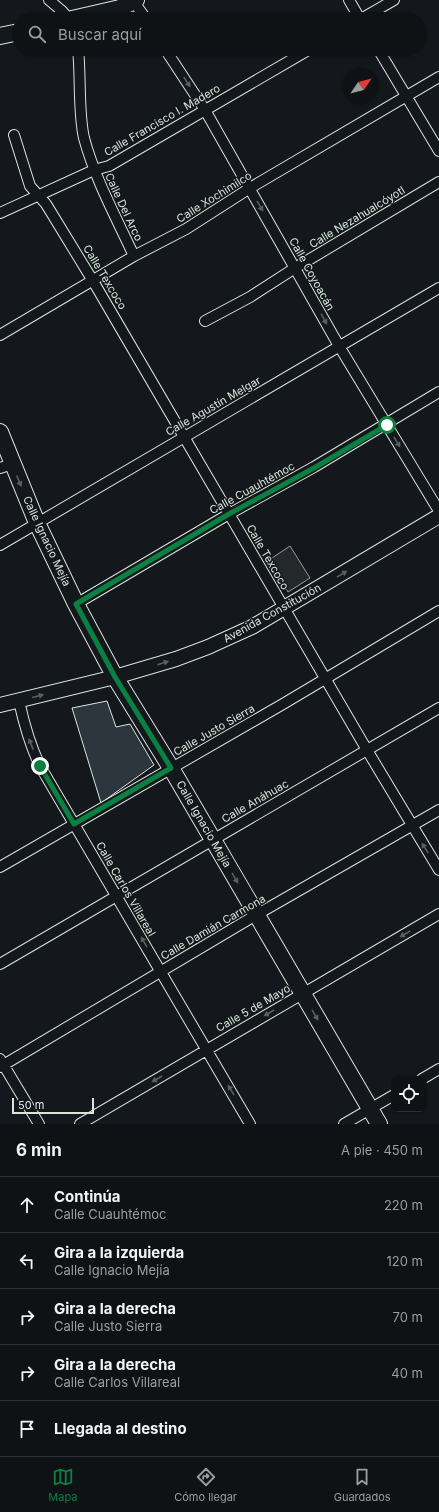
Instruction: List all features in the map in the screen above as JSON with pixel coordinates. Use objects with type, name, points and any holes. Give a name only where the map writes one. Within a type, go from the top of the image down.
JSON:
[{"type":"main road","points":[[103,12],[120,8],[135,1]]},
{"type":"main road","points":[[0,36],[12,33]]},
{"type":"main road","name":"Calle Ignacio Mejía","points":[[0,432],[6,466],[115,677],[171,768],[378,1124]]},
{"type":"street","points":[[49,0],[63,12]]},
{"type":"street","points":[[349,0],[357,12]]},
{"type":"street","points":[[373,12],[394,0]]},
{"type":"street","points":[[135,1],[142,12]]},
{"type":"street","name":"Calle Del Arco","points":[[78,56],[84,137],[94,170],[134,256]]},
{"type":"street","name":"Calle Coyoacán","points":[[170,56],[205,110],[339,346],[439,511]]},
{"type":"street","name":"Calle Francisco I. Madero","points":[[0,213],[94,170],[109,166],[298,56]]},
{"type":"street","points":[[382,56],[439,151]]},
{"type":"street","name":"Calle Xochimilco","points":[[0,335],[134,256],[186,229],[250,188],[439,77]]},
{"type":"street","name":"Calle Texcoco","points":[[14,135],[30,186],[46,204],[93,281],[325,679],[439,870]]},
{"type":"street","name":"Calle Nezahualcóyotl","points":[[205,321],[250,297],[295,268],[439,182]]},
{"type":"street","name":"Calle Agustín Melgar","points":[[0,545],[439,288]]},
{"type":"street","name":"Calle Cuauhtémoc","points":[[76,604],[229,514],[314,468],[439,392]]},
{"type":"street","name":"Avenida Constitución","points":[[0,706],[115,677],[176,659],[208,647],[252,627],[439,516]]},
{"type":"street","name":"Calle Justo Sierra","points":[[0,867],[325,679],[439,611]]},
{"type":"street","name":"Calle Carlos Villareal","points":[[19,701],[31,747],[40,766],[118,896],[250,1124]]},
{"type":"street","name":"Calle Anáhuac","points":[[0,964],[439,708]]},
{"type":"street","name":"Calle Damián Carmona","points":[[1,1063],[439,810]]},
{"type":"street","name":"Calle 5 de Mayo","points":[[80,1124],[439,914]]},
{"type":"street","points":[[1,1063],[39,1124]]},
{"type":"street","points":[[427,1076],[439,1069]]},
{"type":"street","points":[[344,1124],[391,1097]]},
{"type":"shaded area","points":[[290,546],[310,578],[288,592],[269,560]]},
{"type":"building","points":[[107,701],[116,727],[130,724],[154,765],[101,803],[72,708]]},
{"type":"route","points":[[40,766],[74,824],[171,768],[115,677],[76,604],[229,514],[314,468],[387,425]]}]
